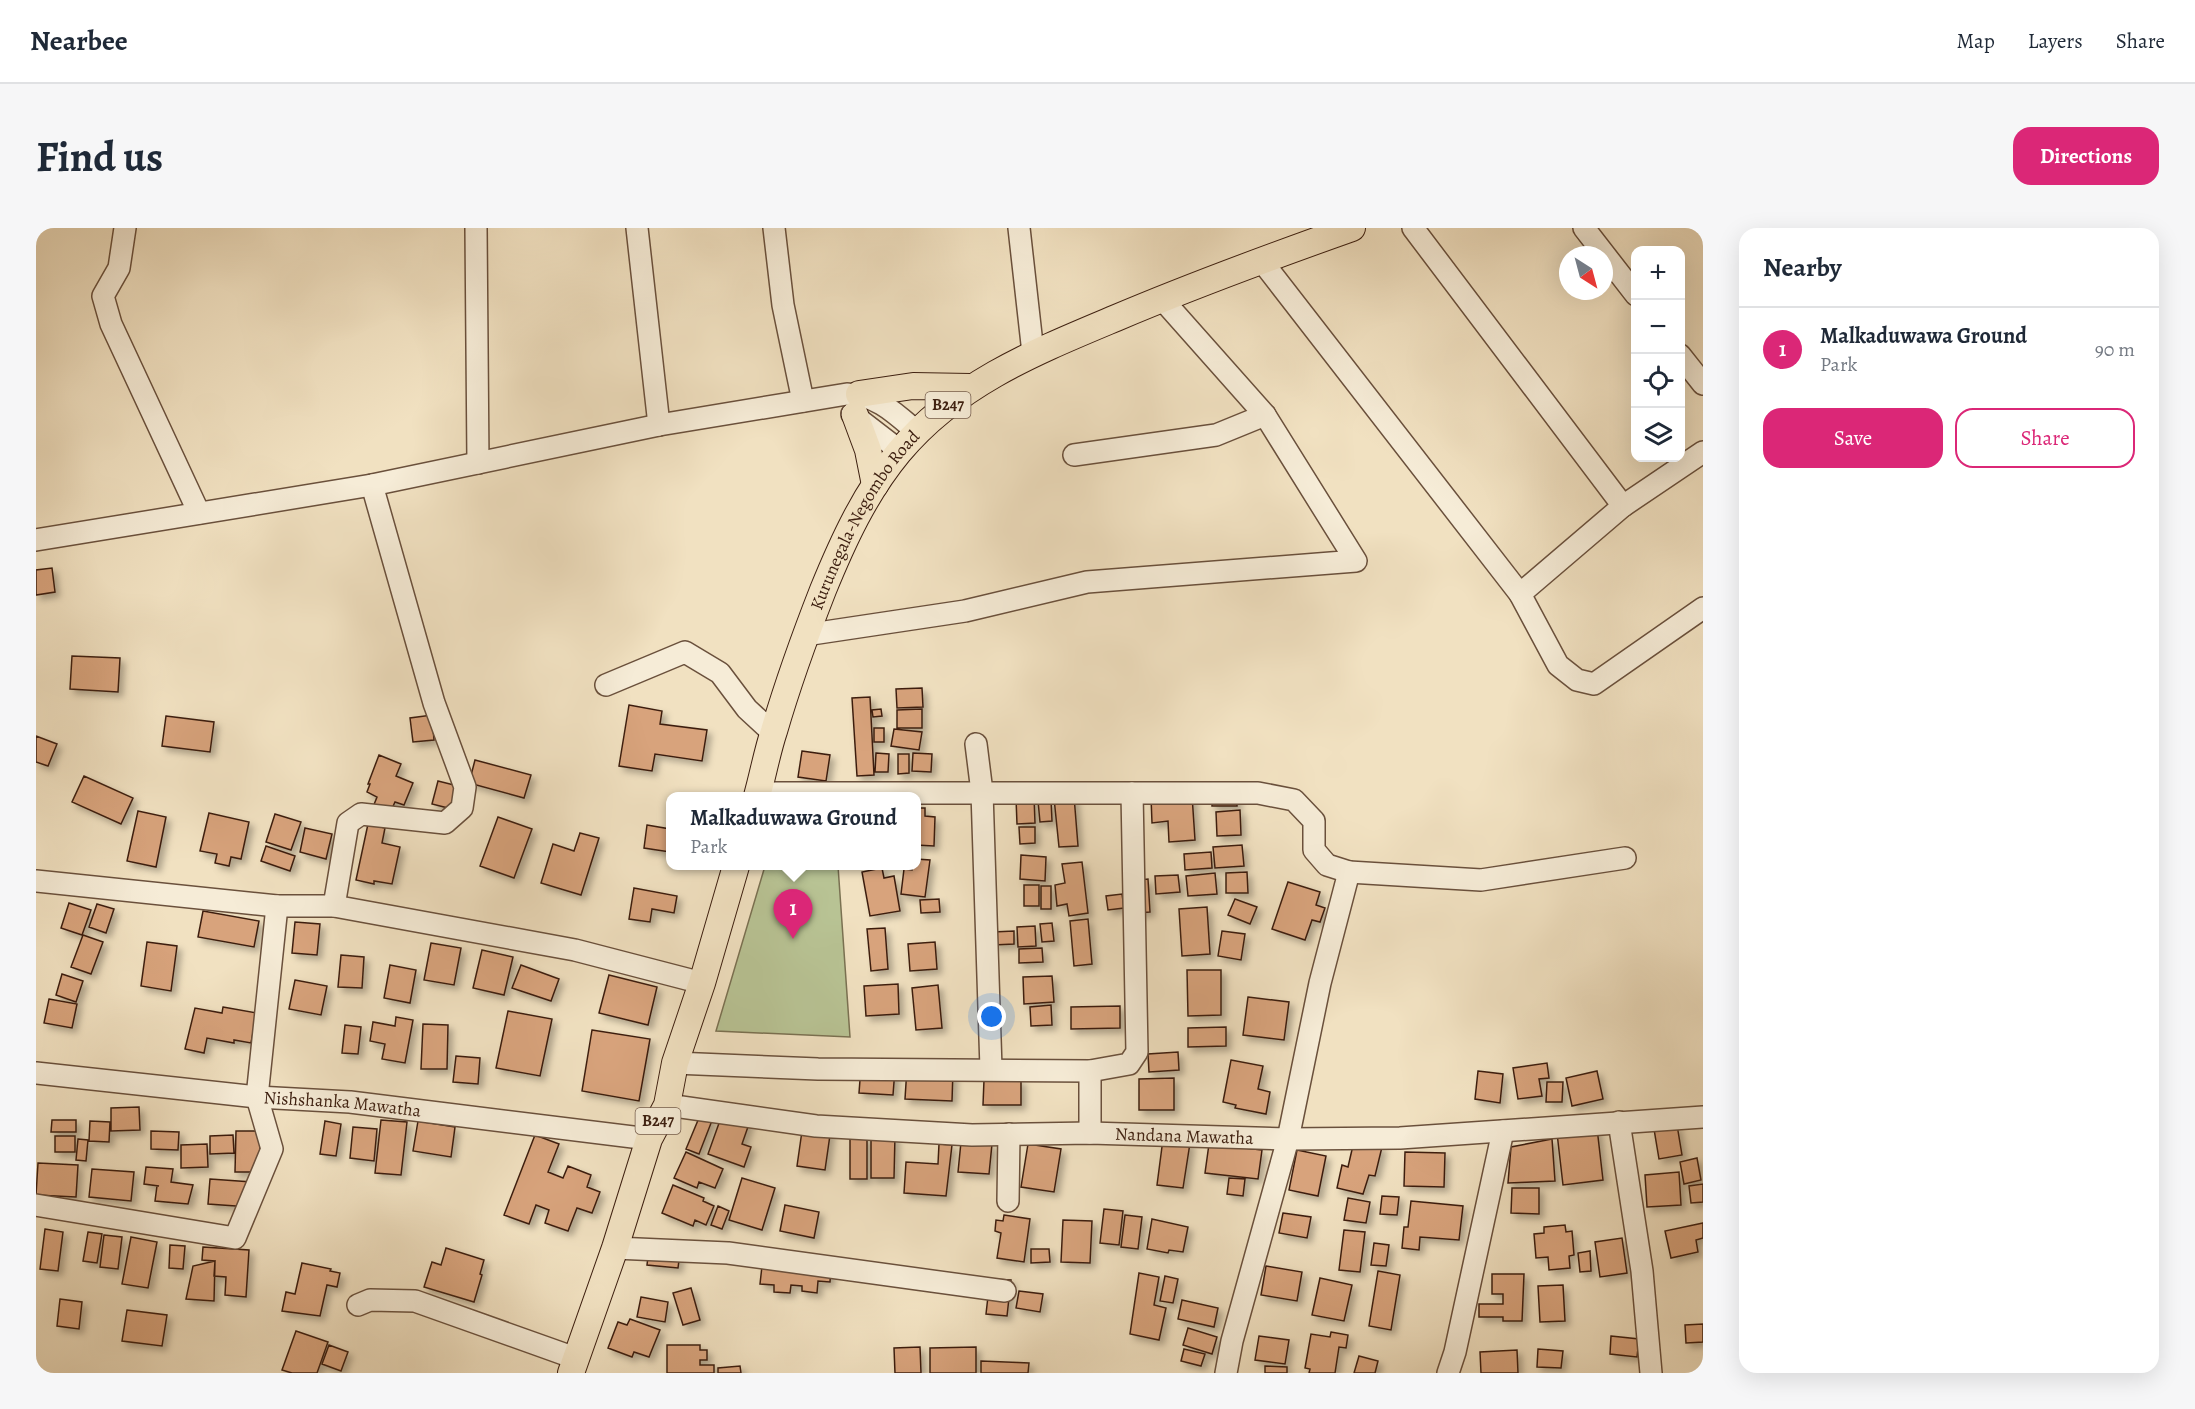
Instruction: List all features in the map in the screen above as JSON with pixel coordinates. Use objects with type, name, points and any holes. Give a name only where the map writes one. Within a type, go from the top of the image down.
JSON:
[{"type":"main road","name":"Kurunegala-Negombo Road","points":[[758,792],[773,733],[805,635],[844,537],[875,485],[897,454],[926,422],[970,387],[1033,353],[1261,260],[1352,228]]},
{"type":"main road","points":[[875,485],[857,405],[913,386],[970,387]]},
{"type":"main road","name":"B247","points":[[573,1365],[615,1248],[649,1139],[667,1105],[675,1063],[702,982],[735,870]]},
{"type":"street","points":[[125,228],[119,268],[103,296],[111,324],[199,513]]},
{"type":"street","points":[[476,228],[478,463]]},
{"type":"street","points":[[637,228],[659,425]]},
{"type":"street","points":[[774,228],[783,304],[809,400]]},
{"type":"street","points":[[1019,228],[1033,353]]},
{"type":"street","points":[[1413,228],[1623,506]]},
{"type":"street","points":[[1584,228],[1631,290]]},
{"type":"street","points":[[1261,260],[1520,594],[1558,665],[1577,680],[1594,684],[1703,608]]},
{"type":"street","points":[[805,635],[965,610],[1086,582],[1356,561],[1265,414],[1162,299]]},
{"type":"street","points":[[1685,361],[1703,384]]},
{"type":"street","points":[[36,540],[372,485],[659,425],[809,400],[887,406],[917,432]]},
{"type":"street","points":[[857,405],[897,454]]},
{"type":"street","points":[[1074,455],[1216,435],[1265,414]]},
{"type":"street","points":[[1520,594],[1623,506],[1703,452]]},
{"type":"street","points":[[334,906],[348,823],[361,814],[445,823],[462,808],[465,787],[434,703],[372,485]]},
{"type":"street","points":[[606,685],[685,652],[720,673],[747,709],[773,733]]},
{"type":"street","points":[[976,744],[982,792],[991,1069]]},
{"type":"street","points":[[921,793],[1258,793],[1293,800],[1314,821],[1314,850],[1327,865],[1349,872],[1481,880],[1625,858]]},
{"type":"street","points":[[675,1063],[818,1068],[1090,1071],[1130,1064],[1137,1052],[1132,793]]},
{"type":"street","points":[[1226,1373],[1232,1341],[1288,1139],[1320,983],[1349,872]]},
{"type":"street","points":[[36,881],[277,906],[334,906],[575,950],[702,982]]},
{"type":"street","points":[[36,1205],[235,1238],[273,1149],[257,1097],[277,906]]},
{"type":"street","points":[[1090,1071],[1090,1133]]},
{"type":"street","name":"Nishshanka Mawatha","points":[[36,1074],[257,1097],[350,1102],[649,1139]]},
{"type":"street","name":"Nandana Mawatha","points":[[667,1105],[816,1126],[972,1135],[1090,1133],[1288,1139],[1400,1138],[1703,1117]]},
{"type":"street","points":[[1619,1122],[1642,1271],[1651,1373]]},
{"type":"street","points":[[1448,1373],[1455,1352],[1503,1131]]},
{"type":"street","points":[[1008,1134],[1008,1200]]},
{"type":"street","points":[[615,1248],[728,1253],[1005,1291]]},
{"type":"street","points":[[358,1305],[370,1300],[415,1301],[573,1365]]},
{"type":"green space","points":[[764,870],[838,870],[850,1037],[716,1031]]},
{"type":"building","points":[[52,568],[55,592],[36,595],[36,570]]},
{"type":"building","points":[[72,656],[120,658],[118,692],[70,689]]},
{"type":"building","points":[[922,688],[923,707],[897,708],[896,689]]},
{"type":"building","points":[[870,697],[874,775],[857,776],[852,698]]},
{"type":"building","points":[[629,705],[662,711],[660,724],[707,730],[702,761],[655,754],[652,771],[619,766]]},
{"type":"building","points":[[881,709],[882,716],[873,717],[872,710]]},
{"type":"building","points":[[922,709],[922,728],[897,728],[897,710]]},
{"type":"building","points":[[432,715],[434,740],[413,742],[410,718]]},
{"type":"building","points":[[166,716],[214,722],[210,752],[162,746]]},
{"type":"building","points":[[874,728],[884,728],[884,742],[874,742]]},
{"type":"building","points":[[894,729],[922,732],[919,750],[891,746]]},
{"type":"building","points":[[36,736],[57,744],[48,766],[36,762]]},
{"type":"building","points":[[802,751],[830,755],[826,781],[798,777]]},
{"type":"building","points":[[876,753],[889,754],[888,772],[875,772]]},
{"type":"building","points":[[913,753],[932,754],[931,772],[912,771]]},
{"type":"building","points":[[898,754],[909,754],[909,773],[898,774]]},
{"type":"building","points":[[379,755],[401,764],[396,776],[413,783],[404,805],[395,802],[390,813],[373,807],[377,797],[367,792]]},
{"type":"building","points":[[475,760],[531,775],[524,798],[469,783]]},
{"type":"building","points":[[84,776],[133,798],[121,824],[72,802]]},
{"type":"building","points":[[438,781],[462,787],[456,810],[432,804]]},
{"type":"building","points":[[1212,788],[1237,788],[1237,806],[1212,806]]},
{"type":"building","points":[[1192,795],[1195,840],[1169,842],[1168,821],[1152,823],[1151,797]]},
{"type":"building","points":[[1074,796],[1078,846],[1059,847],[1054,798]]},
{"type":"building","points":[[1034,797],[1035,823],[1017,824],[1016,798]]},
{"type":"building","points":[[1051,800],[1052,821],[1040,822],[1038,801]]},
{"type":"building","points":[[921,808],[925,808],[925,816],[935,817],[934,846],[921,845]]},
{"type":"building","points":[[1240,810],[1241,835],[1217,836],[1216,812]]},
{"type":"building","points":[[138,811],[166,817],[156,867],[127,861]]},
{"type":"building","points":[[209,813],[249,822],[241,859],[231,857],[229,866],[215,863],[217,854],[200,851]]},
{"type":"building","points":[[275,814],[301,822],[291,850],[266,842]]},
{"type":"building","points":[[498,817],[532,829],[514,878],[480,866]]},
{"type":"building","points":[[368,824],[385,828],[382,843],[400,847],[392,884],[374,881],[374,884],[356,880]]},
{"type":"building","points":[[647,825],[666,828],[666,851],[644,848]]},
{"type":"building","points":[[1019,827],[1035,827],[1035,843],[1020,844]]},
{"type":"building","points":[[305,828],[332,834],[326,859],[300,852]]},
{"type":"building","points":[[580,833],[599,838],[581,895],[541,883],[553,844],[574,851]]},
{"type":"building","points":[[1242,845],[1244,866],[1215,868],[1213,847]]},
{"type":"building","points":[[266,846],[295,856],[290,871],[261,861]]},
{"type":"building","points":[[1211,852],[1212,868],[1185,870],[1184,854]]},
{"type":"building","points":[[1021,855],[1046,857],[1045,881],[1020,879]]},
{"type":"building","points":[[921,859],[930,860],[925,897],[901,894],[904,870],[921,870]]},
{"type":"building","points":[[1082,862],[1088,913],[1069,916],[1067,904],[1057,906],[1055,885],[1065,883],[1062,864]]},
{"type":"building","points":[[882,870],[884,878],[894,876],[900,911],[870,916],[862,872]]},
{"type":"building","points":[[1247,872],[1248,893],[1226,893],[1226,873]]},
{"type":"building","points":[[1215,873],[1217,894],[1188,896],[1186,876]]},
{"type":"building","points":[[1178,875],[1180,892],[1156,894],[1155,876]]},
{"type":"building","points":[[1148,879],[1150,912],[1132,913],[1129,881]]},
{"type":"building","points":[[1288,882],[1320,892],[1316,905],[1325,908],[1320,922],[1312,920],[1305,940],[1272,929]]},
{"type":"building","points":[[1024,885],[1039,885],[1039,906],[1024,906]]},
{"type":"building","points":[[1041,886],[1051,886],[1051,909],[1041,909]]},
{"type":"building","points":[[634,888],[677,896],[674,913],[652,909],[650,922],[629,919]]},
{"type":"building","points":[[1122,894],[1124,908],[1108,910],[1106,896]]},
{"type":"building","points":[[939,899],[940,912],[921,913],[920,900]]},
{"type":"building","points":[[1235,899],[1257,907],[1250,924],[1228,915]]},
{"type":"building","points":[[69,903],[91,910],[82,935],[61,928]]},
{"type":"building","points":[[97,904],[114,909],[106,933],[89,927]]},
{"type":"building","points":[[1207,907],[1210,954],[1182,956],[1179,909]]},
{"type":"building","points":[[203,911],[259,921],[254,947],[198,937]]},
{"type":"building","points":[[1088,919],[1092,964],[1074,966],[1070,921]]},
{"type":"building","points":[[295,922],[320,924],[317,955],[292,953]]},
{"type":"building","points":[[1052,923],[1054,941],[1042,942],[1040,924]]},
{"type":"building","points":[[1035,926],[1036,946],[1018,947],[1017,927]]},
{"type":"building","points":[[885,928],[888,969],[871,971],[867,929]]},
{"type":"building","points":[[1014,931],[1014,944],[993,945],[993,932]]},
{"type":"building","points":[[1222,931],[1245,934],[1241,960],[1218,956]]},
{"type":"building","points":[[83,935],[103,942],[91,974],[71,967]]},
{"type":"building","points":[[147,942],[177,946],[171,991],[141,986]]},
{"type":"building","points":[[935,942],[937,969],[910,971],[908,944]]},
{"type":"building","points":[[431,943],[461,948],[454,985],[424,980]]},
{"type":"building","points":[[1042,948],[1043,962],[1019,963],[1019,949]]},
{"type":"building","points":[[482,950],[513,957],[504,995],[473,988]]},
{"type":"building","points":[[341,955],[364,957],[362,988],[338,987]]},
{"type":"building","points":[[390,965],[416,970],[410,1003],[384,998]]},
{"type":"building","points":[[521,965],[559,979],[551,1001],[512,988]]},
{"type":"building","points":[[1187,970],[1221,970],[1221,1015],[1188,1016]]},
{"type":"building","points":[[62,974],[83,981],[76,1002],[56,995]]},
{"type":"building","points":[[609,975],[657,987],[648,1025],[599,1013]]},
{"type":"building","points":[[1052,976],[1054,1002],[1024,1004],[1023,977]]},
{"type":"building","points":[[295,980],[327,986],[321,1015],[289,1009]]},
{"type":"building","points":[[898,984],[899,1014],[866,1016],[864,986]]},
{"type":"building","points":[[938,985],[942,1028],[916,1030],[912,988]]},
{"type":"building","points":[[1248,997],[1289,1002],[1284,1040],[1243,1035]]},
{"type":"building","points":[[49,999],[77,1004],[72,1028],[44,1023]]},
{"type":"building","points":[[1051,1005],[1052,1025],[1031,1026],[1030,1007]]},
{"type":"building","points":[[1120,1006],[1120,1028],[1071,1029],[1071,1007]]},
{"type":"building","points":[[223,1007],[257,1013],[251,1043],[234,1040],[234,1043],[207,1038],[204,1053],[185,1049],[195,1008],[222,1013]]},
{"type":"building","points":[[508,1011],[552,1019],[540,1076],[496,1068]]},
{"type":"building","points":[[396,1017],[413,1020],[405,1063],[382,1059],[385,1044],[370,1041],[373,1022],[395,1026]]},
{"type":"building","points":[[423,1024],[448,1025],[447,1069],[421,1069]]},
{"type":"building","points":[[345,1025],[361,1027],[358,1054],[342,1053]]},
{"type":"building","points":[[1226,1027],[1226,1046],[1188,1047],[1188,1028]]},
{"type":"building","points":[[592,1030],[650,1039],[639,1101],[582,1091]]},
{"type":"building","points":[[1178,1052],[1179,1070],[1149,1072],[1148,1054]]},
{"type":"building","points":[[456,1056],[480,1058],[478,1084],[453,1082]]},
{"type":"building","points":[[1231,1060],[1263,1066],[1258,1089],[1270,1092],[1266,1114],[1235,1108],[1236,1105],[1223,1102]]},
{"type":"building","points":[[1547,1063],[1549,1078],[1539,1079],[1542,1096],[1518,1099],[1513,1068]]},
{"type":"building","points":[[861,1067],[895,1069],[893,1095],[859,1093]]},
{"type":"building","points":[[907,1068],[953,1070],[952,1101],[905,1099]]},
{"type":"building","points":[[1478,1071],[1503,1074],[1500,1103],[1475,1099]]},
{"type":"building","points":[[1597,1071],[1603,1099],[1572,1106],[1566,1078]]},
{"type":"building","points":[[1174,1078],[1174,1110],[1139,1110],[1139,1079]]},
{"type":"building","points":[[984,1080],[1021,1080],[1021,1105],[983,1105]]},
{"type":"building","points":[[1547,1082],[1563,1082],[1562,1102],[1546,1102]]},
{"type":"building","points":[[139,1107],[140,1130],[111,1131],[111,1108]]},
{"type":"building","points":[[723,1112],[750,1121],[742,1144],[751,1147],[744,1167],[708,1154]]},
{"type":"building","points":[[701,1113],[713,1118],[699,1154],[686,1149]]},
{"type":"building","points":[[52,1120],[76,1120],[76,1132],[51,1132]]},
{"type":"building","points":[[381,1120],[407,1122],[401,1175],[375,1173]]},
{"type":"building","points":[[90,1121],[110,1122],[109,1142],[89,1141]]},
{"type":"building","points":[[325,1121],[341,1124],[336,1156],[320,1154]]},
{"type":"building","points":[[418,1121],[455,1127],[451,1157],[413,1151]]},
{"type":"building","points":[[803,1124],[831,1128],[825,1170],[797,1166]]},
{"type":"building","points":[[1677,1125],[1682,1155],[1659,1159],[1654,1129]]},
{"type":"building","points":[[353,1127],[377,1129],[374,1161],[350,1158]]},
{"type":"building","points":[[1597,1128],[1603,1180],[1563,1185],[1557,1133]]},
{"type":"building","points":[[151,1131],[179,1132],[178,1150],[151,1149]]},
{"type":"building","points":[[236,1131],[260,1131],[260,1172],[235,1172]]},
{"type":"building","points":[[233,1135],[234,1153],[210,1154],[210,1136]]},
{"type":"building","points":[[535,1135],[559,1144],[548,1172],[563,1178],[568,1166],[591,1175],[587,1187],[600,1192],[592,1213],[577,1208],[568,1231],[545,1223],[549,1210],[536,1205],[529,1224],[504,1215]]},
{"type":"building","points":[[871,1135],[895,1135],[894,1178],[871,1178]]},
{"type":"building","points":[[55,1136],[75,1136],[75,1152],[55,1152]]},
{"type":"building","points":[[850,1137],[867,1137],[867,1179],[850,1179]]},
{"type":"building","points":[[78,1139],[88,1140],[86,1161],[76,1160]]},
{"type":"building","points":[[1163,1139],[1190,1143],[1183,1188],[1157,1185]]},
{"type":"building","points":[[1552,1139],[1555,1181],[1508,1183],[1511,1147]]},
{"type":"building","points":[[1354,1141],[1382,1147],[1375,1176],[1369,1175],[1363,1194],[1337,1188],[1342,1165],[1348,1167]]},
{"type":"building","points":[[961,1142],[992,1144],[989,1174],[958,1172]]},
{"type":"building","points":[[207,1144],[208,1167],[181,1168],[181,1145]]},
{"type":"building","points":[[939,1144],[952,1145],[946,1196],[904,1193],[906,1162],[938,1164]]},
{"type":"building","points":[[1028,1144],[1061,1149],[1054,1192],[1021,1187]]},
{"type":"building","points":[[1209,1144],[1262,1150],[1258,1179],[1205,1173]]},
{"type":"building","points":[[1297,1150],[1326,1156],[1318,1196],[1289,1190]]},
{"type":"building","points":[[686,1152],[723,1169],[715,1188],[699,1182],[697,1188],[674,1178]]},
{"type":"building","points":[[1405,1152],[1445,1153],[1444,1187],[1404,1186]]},
{"type":"building","points":[[1697,1158],[1701,1180],[1684,1184],[1680,1162]]},
{"type":"building","points":[[38,1163],[78,1165],[76,1197],[36,1195]]},
{"type":"building","points":[[146,1167],[173,1169],[171,1182],[193,1185],[188,1204],[155,1201],[157,1186],[159,1186],[144,1184]]},
{"type":"building","points":[[92,1169],[134,1172],[131,1201],[89,1197]]},
{"type":"building","points":[[1679,1172],[1681,1205],[1647,1207],[1645,1175]]},
{"type":"building","points":[[742,1178],[775,1188],[762,1230],[729,1220]]},
{"type":"building","points":[[1229,1178],[1245,1179],[1243,1196],[1227,1194]]},
{"type":"building","points":[[210,1179],[252,1182],[250,1207],[208,1204]]},
{"type":"building","points":[[1703,1184],[1703,1202],[1691,1203],[1689,1186]]},
{"type":"building","points":[[673,1185],[704,1198],[703,1201],[714,1206],[706,1225],[695,1220],[693,1226],[662,1213]]},
{"type":"building","points":[[1512,1188],[1539,1188],[1539,1214],[1511,1213]]},
{"type":"building","points":[[1382,1196],[1399,1197],[1397,1215],[1380,1214]]},
{"type":"building","points":[[1348,1198],[1370,1202],[1366,1223],[1344,1220]]},
{"type":"building","points":[[1411,1201],[1463,1206],[1459,1240],[1420,1237],[1419,1250],[1402,1248],[1404,1227],[1408,1227]]},
{"type":"building","points":[[785,1205],[819,1212],[814,1238],[780,1231]]},
{"type":"building","points":[[718,1206],[729,1211],[722,1229],[711,1225]]},
{"type":"building","points":[[1104,1209],[1123,1211],[1119,1245],[1100,1243]]},
{"type":"building","points":[[1283,1213],[1311,1217],[1307,1238],[1279,1233]]},
{"type":"building","points":[[1004,1215],[1030,1219],[1024,1262],[997,1258],[1001,1233],[995,1231],[996,1220],[1003,1221]]},
{"type":"building","points":[[1125,1215],[1142,1217],[1138,1249],[1121,1247]]},
{"type":"building","points":[[1152,1219],[1188,1227],[1183,1252],[1169,1250],[1168,1253],[1147,1249]]},
{"type":"building","points":[[1063,1220],[1092,1221],[1090,1263],[1061,1262]]},
{"type":"building","points":[[1703,1223],[1703,1238],[1696,1240],[1698,1252],[1671,1258],[1665,1231]]},
{"type":"building","points":[[1565,1225],[1566,1232],[1572,1231],[1574,1255],[1569,1256],[1570,1268],[1549,1270],[1548,1257],[1536,1258],[1534,1234],[1544,1233],[1544,1227]]},
{"type":"building","points":[[45,1229],[63,1232],[58,1271],[40,1269]]},
{"type":"building","points":[[1344,1230],[1365,1232],[1360,1272],[1339,1270]]},
{"type":"building","points":[[88,1232],[102,1234],[97,1263],[83,1261]]},
{"type":"building","points":[[104,1235],[122,1237],[118,1269],[100,1267]]},
{"type":"building","points":[[131,1237],[157,1242],[148,1288],[122,1284]]},
{"type":"building","points":[[1622,1238],[1627,1273],[1600,1277],[1595,1242]]},
{"type":"building","points":[[1374,1243],[1389,1245],[1386,1266],[1371,1265]]},
{"type":"building","points":[[170,1245],[185,1246],[183,1269],[169,1268]]},
{"type":"building","points":[[203,1247],[249,1250],[246,1297],[225,1295],[226,1277],[214,1276],[215,1261],[202,1260]]},
{"type":"building","points":[[446,1248],[484,1260],[474,1302],[424,1287],[432,1262],[441,1265]]},
{"type":"building","points":[[649,1248],[680,1252],[678,1268],[647,1265]]},
{"type":"building","points":[[1031,1249],[1049,1249],[1050,1262],[1031,1263]]},
{"type":"building","points":[[1590,1251],[1591,1271],[1580,1272],[1578,1253]]},
{"type":"building","points":[[215,1261],[214,1301],[186,1299],[193,1266]]},
{"type":"building","points":[[302,1263],[340,1273],[337,1287],[327,1285],[320,1316],[282,1311],[286,1292],[295,1294]]},
{"type":"building","points":[[762,1266],[831,1267],[830,1282],[818,1281],[817,1293],[802,1291],[802,1286],[791,1285],[790,1293],[774,1292],[774,1285],[760,1284]]},
{"type":"building","points":[[1266,1266],[1302,1272],[1297,1301],[1261,1295]]},
{"type":"building","points":[[1378,1271],[1400,1275],[1391,1330],[1369,1326]]},
{"type":"building","points":[[1139,1273],[1159,1277],[1154,1305],[1166,1308],[1159,1340],[1130,1334]]},
{"type":"building","points":[[1492,1274],[1524,1274],[1522,1321],[1503,1321],[1503,1317],[1479,1317],[1479,1304],[1503,1304],[1503,1294],[1492,1294]]},
{"type":"building","points":[[1165,1276],[1178,1279],[1173,1303],[1160,1301]]},
{"type":"building","points":[[1320,1278],[1352,1285],[1344,1321],[1312,1315]]},
{"type":"building","points":[[990,1279],[1011,1280],[1007,1316],[986,1314]]},
{"type":"building","points":[[1563,1285],[1565,1321],[1540,1322],[1538,1286]]},
{"type":"building","points":[[691,1288],[700,1320],[683,1325],[673,1293]]},
{"type":"building","points":[[1019,1291],[1043,1294],[1040,1312],[1016,1308]]},
{"type":"building","points":[[641,1297],[668,1302],[665,1322],[637,1317]]},
{"type":"building","points":[[60,1299],[82,1302],[79,1329],[57,1326]]},
{"type":"building","points":[[1182,1300],[1218,1308],[1214,1327],[1178,1319]]},
{"type":"building","points":[[127,1310],[167,1315],[162,1346],[122,1341]]},
{"type":"building","points":[[630,1319],[660,1330],[649,1357],[634,1352],[632,1357],[608,1348],[618,1322],[627,1325]]},
{"type":"building","points":[[1703,1324],[1703,1342],[1686,1343],[1685,1325]]},
{"type":"building","points":[[1188,1328],[1217,1337],[1212,1354],[1183,1345]]},
{"type":"building","points":[[296,1331],[328,1342],[317,1373],[292,1373],[282,1370]]},
{"type":"building","points":[[1331,1332],[1348,1335],[1346,1348],[1339,1347],[1335,1373],[1309,1373],[1310,1369],[1305,1368],[1311,1334],[1330,1337]]},
{"type":"building","points":[[1259,1336],[1289,1340],[1285,1364],[1255,1360]]},
{"type":"building","points":[[1611,1336],[1639,1339],[1637,1357],[1610,1354]]},
{"type":"building","points":[[329,1345],[348,1352],[341,1371],[322,1364]]},
{"type":"building","points":[[667,1345],[700,1345],[700,1350],[707,1350],[707,1360],[700,1360],[700,1365],[714,1365],[714,1373],[667,1373]]},
{"type":"building","points":[[920,1347],[921,1373],[895,1373],[894,1348]]},
{"type":"building","points":[[976,1347],[976,1373],[930,1373],[930,1348]]},
{"type":"building","points":[[1184,1349],[1205,1354],[1201,1366],[1181,1361]]},
{"type":"building","points":[[1538,1349],[1563,1351],[1561,1368],[1537,1367]]},
{"type":"building","points":[[1517,1350],[1518,1373],[1481,1373],[1480,1352]]},
{"type":"building","points":[[1359,1356],[1378,1361],[1375,1373],[1354,1373]]},
{"type":"building","points":[[981,1361],[1029,1363],[1028,1373],[981,1373]]},
{"type":"building","points":[[740,1366],[741,1373],[718,1373],[718,1368]]},
{"type":"building","points":[[1265,1366],[1287,1367],[1287,1373],[1265,1373]]},
{"type":"place","name":"Malkaduwawa Ground","points":[[793,939]]}]
